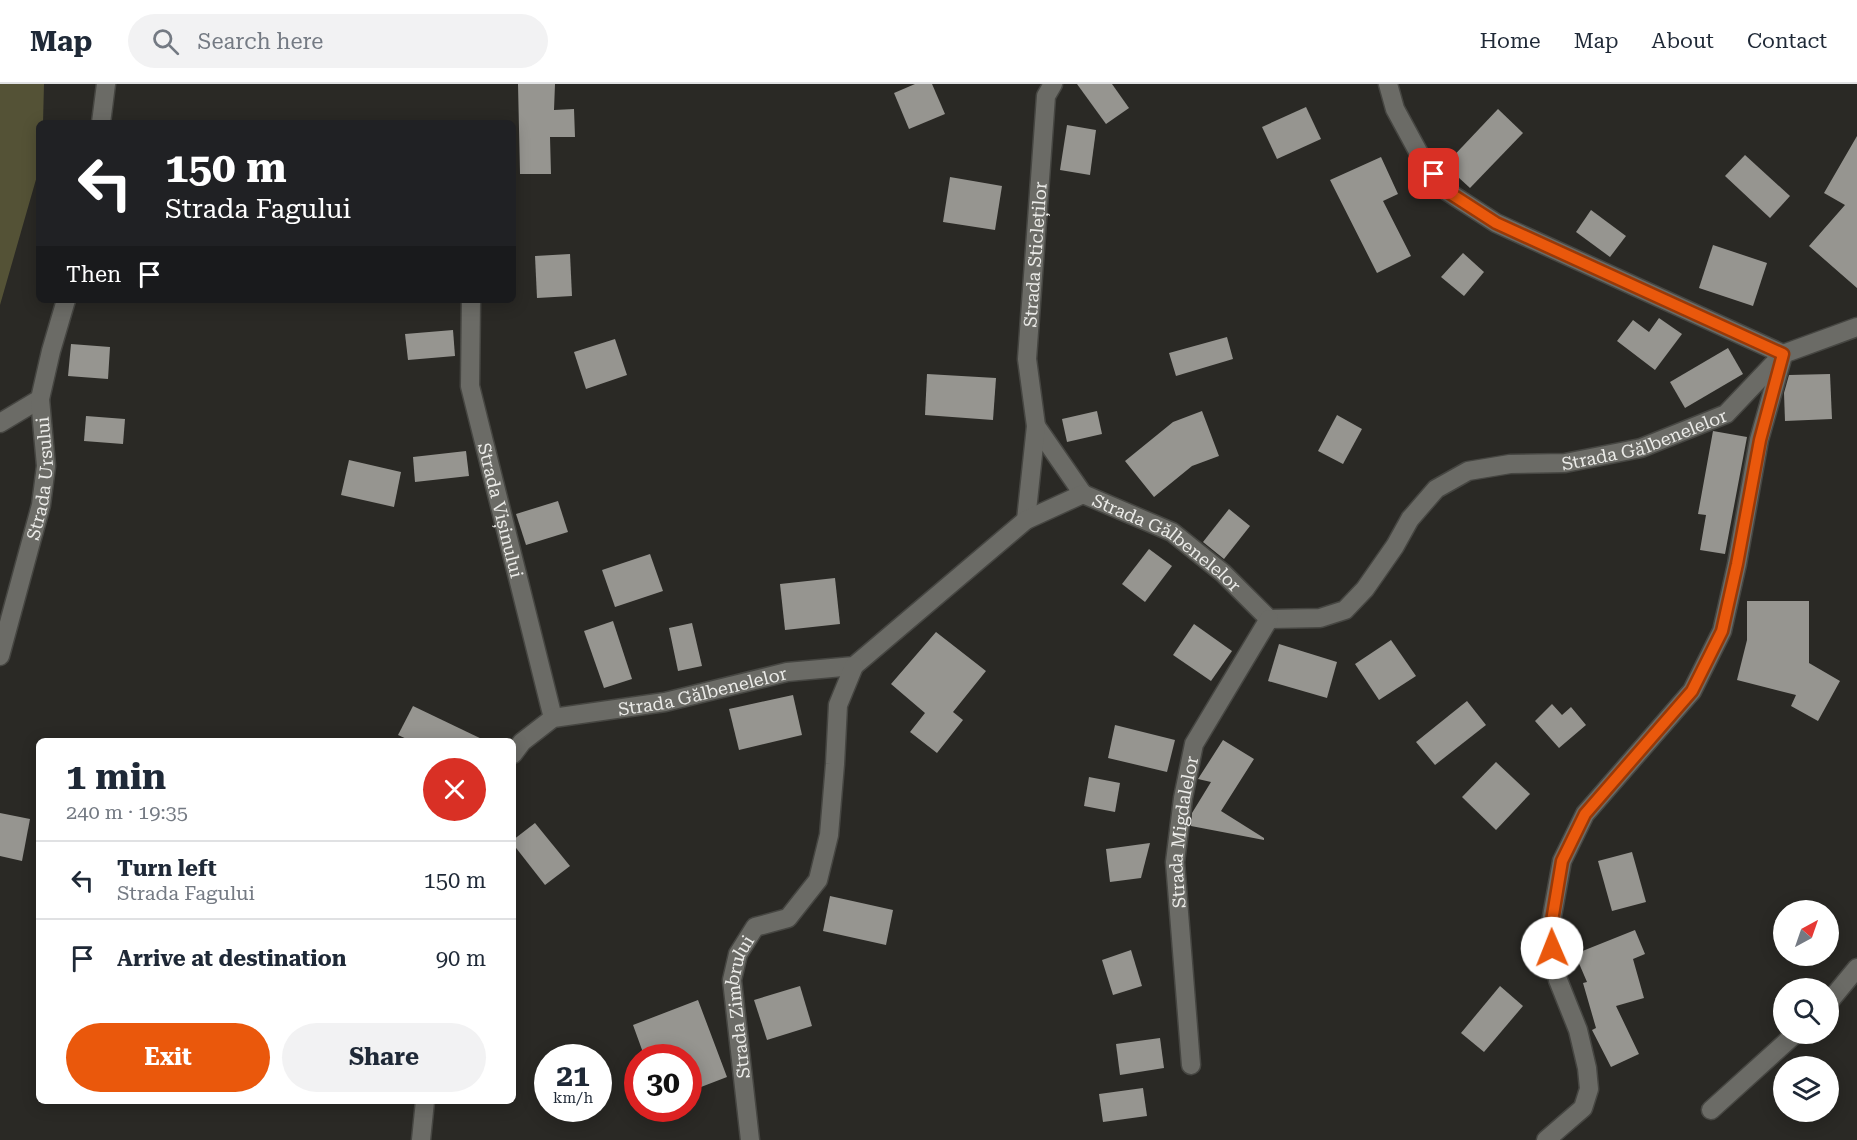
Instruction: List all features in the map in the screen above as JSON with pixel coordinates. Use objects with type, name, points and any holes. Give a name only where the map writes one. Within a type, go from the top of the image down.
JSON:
[{"type":"street","points":[[101,120],[106,84]]},
{"type":"street","name":"Strada Sticleților","points":[[1026,520],[1036,426],[1027,359],[1046,96],[1053,84]]},
{"type":"street","points":[[1388,84],[1395,109],[1420,157],[1448,192],[1496,223],[1783,354],[1857,327]]},
{"type":"street","name":"Strada Ursului","points":[[0,656],[41,505],[46,466],[40,399],[65,303]]},
{"type":"street","name":"Strada Vișinului","points":[[471,303],[470,386],[553,718]]},
{"type":"street","points":[[1546,1140],[1583,1108],[1590,1089],[1578,1030],[1558,980],[1550,933],[1562,861],[1585,814],[1692,691],[1722,631],[1760,440],[1783,354]]},
{"type":"street","name":"Strada Gălbenelelor","points":[[516,750],[522,742],[553,718],[665,702],[787,672],[854,666],[1026,520],[1083,494],[1172,532],[1222,573],[1269,619],[1320,618],[1345,610],[1365,590],[1410,519],[1436,489],[1468,471],[1510,464],[1565,463],[1641,448],[1726,414],[1783,354]]},
{"type":"street","points":[[0,423],[40,399]]},
{"type":"street","name":"Strada Sticleților","points":[[1036,426],[1083,494]]},
{"type":"street","name":"Strada Migdalelor","points":[[1191,1065],[1175,862],[1183,798],[1194,744],[1269,619]]},
{"type":"street","name":"Strada Zimbrului","points":[[750,1140],[732,980],[738,954],[755,927],[788,918],[819,880],[829,835],[838,705],[854,666]]},
{"type":"street","points":[[1839,990],[1857,968]]},
{"type":"street","points":[[1711,1110],[1784,1044]]},
{"type":"street","points":[[422,1140],[425,1104]]},
{"type":"shaded area","points":[[0,84],[44,84],[43,120],[36,120],[36,179],[0,305]]},
{"type":"building","points":[[518,84],[555,84],[554,110],[574,109],[575,137],[550,137],[551,174],[520,174]]},
{"type":"building","points":[[915,84],[932,84],[945,114],[909,129],[894,93]]},
{"type":"building","points":[[1077,84],[1112,84],[1129,108],[1106,124]]},
{"type":"building","points":[[1306,107],[1321,139],[1277,159],[1262,127]]},
{"type":"building","points":[[1498,109],[1523,133],[1470,188],[1445,165]]},
{"type":"building","points":[[1067,125],[1096,130],[1090,175],[1060,170]]},
{"type":"building","points":[[1857,136],[1857,288],[1809,246],[1845,205],[1824,193]]},
{"type":"building","points":[[1745,155],[1790,196],[1770,218],[1725,176]]},
{"type":"building","points":[[1381,157],[1398,194],[1383,201],[1411,256],[1377,273],[1330,180]]},
{"type":"building","points":[[950,177],[1002,186],[995,230],[943,222]]},
{"type":"building","points":[[1591,210],[1626,236],[1610,257],[1576,232]]},
{"type":"building","points":[[1713,245],[1767,263],[1753,306],[1699,288]]},
{"type":"building","points":[[1463,253],[1484,272],[1464,296],[1441,277]]},
{"type":"building","points":[[570,254],[572,296],[537,298],[535,256]]},
{"type":"building","points":[[1659,318],[1682,334],[1655,370],[1617,341],[1633,320],[1649,332]]},
{"type":"building","points":[[453,330],[455,356],[408,360],[405,334]]},
{"type":"building","points":[[1227,337],[1233,359],[1176,376],[1169,353]]},
{"type":"building","points":[[615,339],[627,375],[586,389],[574,352]]},
{"type":"building","points":[[71,344],[110,347],[108,379],[68,376]]},
{"type":"building","points":[[1728,348],[1743,374],[1685,408],[1670,382]]},
{"type":"building","points":[[927,374],[996,378],[993,420],[925,415]]},
{"type":"building","points":[[1830,374],[1832,419],[1785,421],[1784,393],[1789,375]]},
{"type":"building","points":[[1097,411],[1102,434],[1067,442],[1062,419]]},
{"type":"building","points":[[1202,411],[1219,456],[1192,466],[1154,497],[1125,461],[1173,422]]},
{"type":"building","points":[[1337,415],[1362,429],[1343,464],[1318,451]]},
{"type":"building","points":[[86,416],[125,419],[123,444],[84,441]]},
{"type":"building","points":[[1713,431],[1747,437],[1725,554],[1700,550],[1706,515],[1698,514]]},
{"type":"building","points":[[466,451],[469,476],[415,482],[413,457]]},
{"type":"building","points":[[349,460],[401,472],[394,507],[341,495]]},
{"type":"building","points":[[558,501],[568,532],[526,545],[516,514]]},
{"type":"building","points":[[1229,509],[1250,526],[1224,559],[1203,542]]},
{"type":"building","points":[[1149,549],[1172,566],[1145,602],[1122,584]]},
{"type":"building","points":[[650,554],[663,591],[615,607],[602,570]]},
{"type":"building","points":[[835,578],[840,624],[785,630],[780,584]]},
{"type":"building","points":[[1747,601],[1809,601],[1809,663],[1840,681],[1818,721],[1791,706],[1796,695],[1737,680],[1747,640]]},
{"type":"building","points":[[613,621],[632,679],[604,688],[584,631]]},
{"type":"building","points":[[692,623],[702,666],[678,671],[669,628]]},
{"type":"building","points":[[1194,624],[1232,651],[1211,681],[1173,655]]},
{"type":"building","points":[[936,632],[986,671],[953,712],[963,720],[937,753],[910,732],[925,713],[891,684]]},
{"type":"building","points":[[1391,640],[1416,676],[1379,700],[1355,664]]},
{"type":"building","points":[[1279,644],[1337,662],[1327,698],[1268,681]]},
{"type":"building","points":[[793,695],[802,735],[739,750],[729,709]]},
{"type":"building","points":[[1467,701],[1486,725],[1435,765],[1416,742]]},
{"type":"building","points":[[1552,704],[1562,715],[1571,707],[1586,725],[1559,748],[1535,721]]},
{"type":"building","points":[[413,706],[480,738],[404,738],[398,735]]},
{"type":"building","points":[[1115,725],[1175,740],[1167,772],[1108,758]]},
{"type":"building","points":[[1223,740],[1254,759],[1221,811],[1264,840],[1191,826],[1192,813],[1211,782],[1198,779]]},
{"type":"building","points":[[1496,762],[1530,794],[1496,830],[1462,797]]},
{"type":"building","points":[[1089,777],[1120,783],[1115,812],[1084,806]]},
{"type":"building","points":[[0,813],[30,819],[22,861],[0,856]]},
{"type":"building","points":[[535,823],[570,866],[545,885],[516,848],[516,838]]},
{"type":"building","points":[[1150,843],[1141,878],[1110,882],[1106,849]]},
{"type":"building","points":[[1632,852],[1646,902],[1612,911],[1598,861]]},
{"type":"building","points":[[830,896],[893,910],[886,945],[823,931]]},
{"type":"building","points":[[1635,930],[1645,954],[1633,959],[1644,998],[1616,1006],[1639,1054],[1611,1067],[1592,1030],[1596,1028],[1583,983],[1587,982],[1575,954]]},
{"type":"building","points":[[1131,950],[1142,986],[1113,995],[1102,960]]},
{"type":"building","points":[[800,986],[812,1026],[767,1040],[754,1000]]},
{"type":"building","points":[[1500,986],[1523,1006],[1484,1052],[1461,1033]]},
{"type":"building","points":[[698,1000],[727,1077],[702,1087],[702,1044],[640,1044],[633,1025]]},
{"type":"building","points":[[1160,1038],[1164,1068],[1120,1075],[1116,1044]]},
{"type":"building","points":[[1143,1088],[1147,1116],[1103,1122],[1099,1094]]},
{"type":"route","points":[[1434,174],[1448,192],[1496,223],[1783,354],[1760,440],[1722,631],[1692,691],[1585,814],[1562,861],[1550,933],[1552,948]]}]
